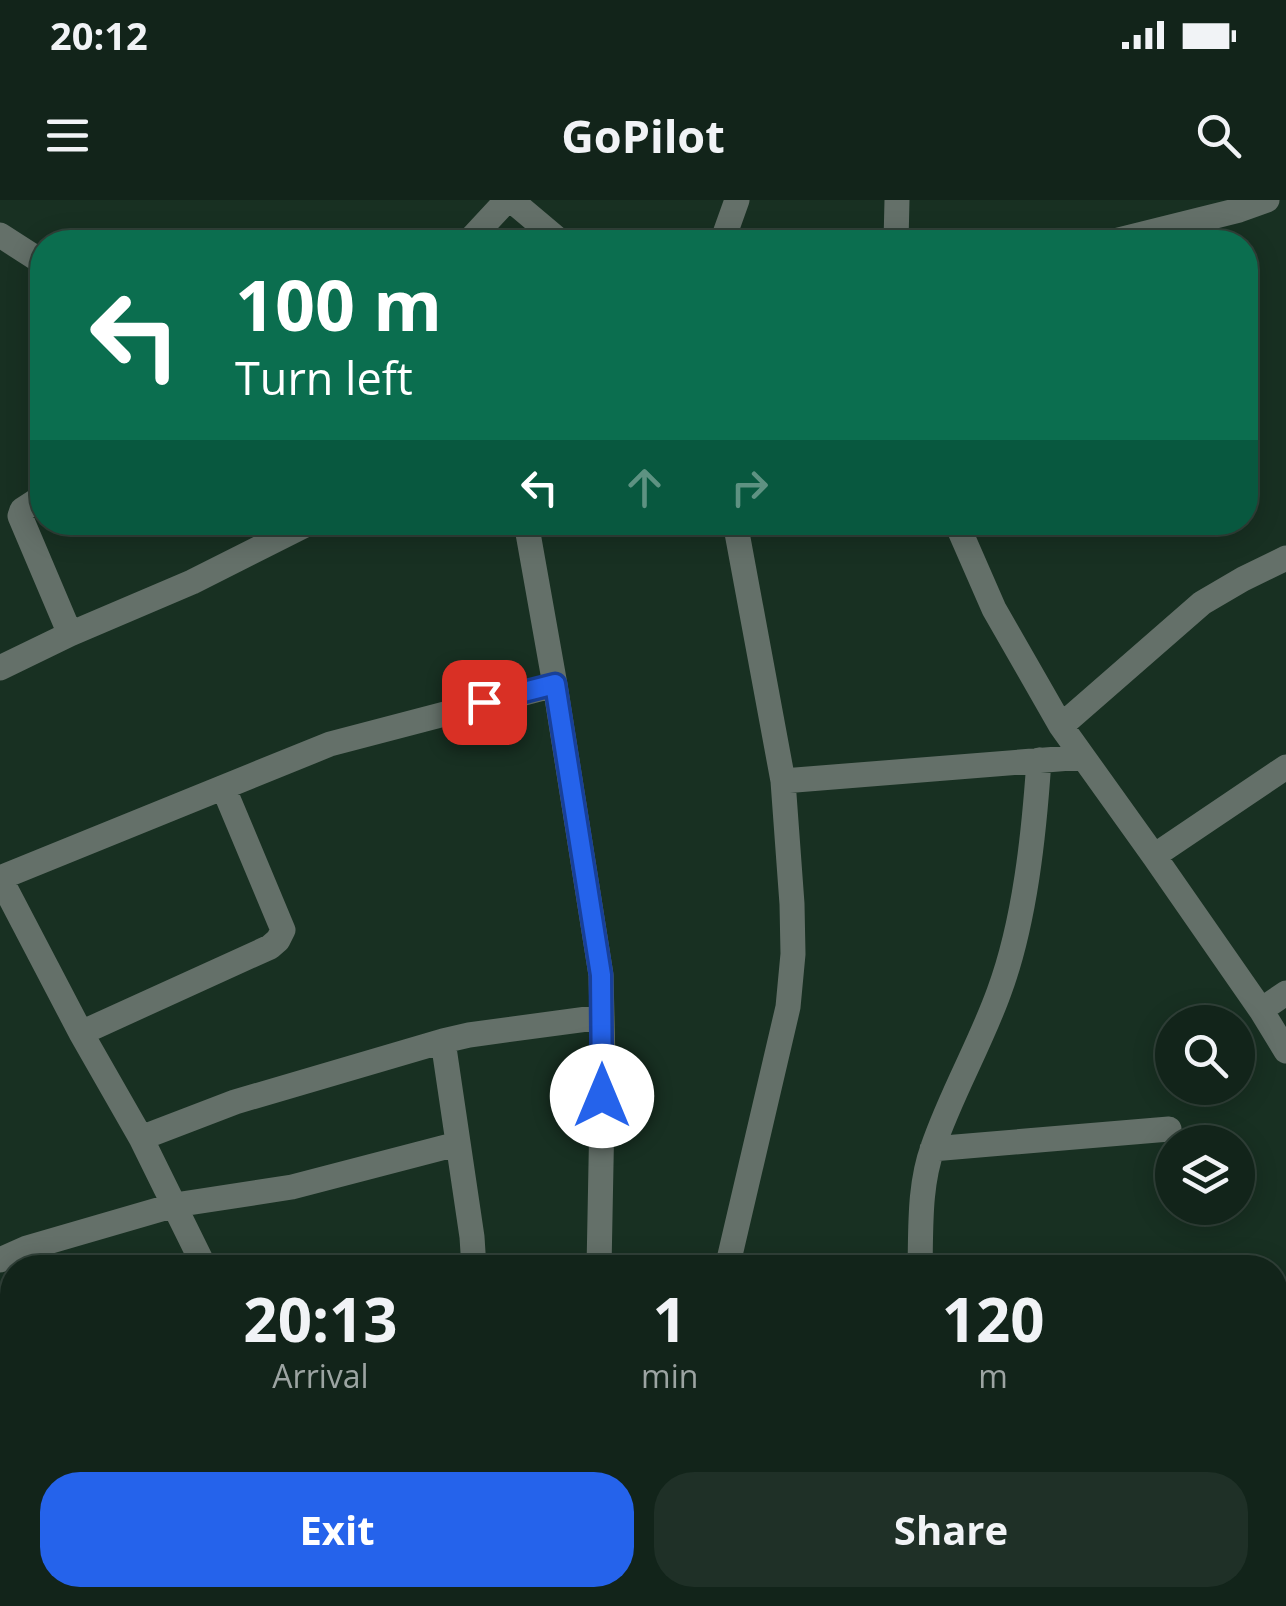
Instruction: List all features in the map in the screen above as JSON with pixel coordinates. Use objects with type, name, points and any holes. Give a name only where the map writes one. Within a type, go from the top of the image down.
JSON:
[{"type":"street","points":[[480,230],[509,200],[546,230]]},
{"type":"street","points":[[726,230],[737,200]]},
{"type":"street","points":[[897,230],[898,200]]},
{"type":"street","points":[[1160,230],[1267,200]]},
{"type":"street","points":[[0,235],[30,254]]},
{"type":"street","points":[[30,505],[20,516],[70,634]]},
{"type":"street","points":[[0,668],[192,582],[285,535]]},
{"type":"street","points":[[528,535],[601,975],[599,1255]]},
{"type":"street","points":[[730,1255],[788,1007],[793,954],[784,781],[737,535]]},
{"type":"street","points":[[962,535],[994,609],[1060,726],[1286,1051]]},
{"type":"street","points":[[1060,726],[1202,603],[1286,558]]},
{"type":"street","points":[[199,1255],[0,878],[330,744],[555,684]]},
{"type":"street","points":[[784,781],[1083,757]]},
{"type":"street","points":[[920,1255],[922,1196],[932,1149],[1000,991],[1017,931],[1035,820],[1040,760]]},
{"type":"street","points":[[1154,856],[1286,767]]},
{"type":"street","points":[[82,1034],[278,940],[283,930],[224,789]]},
{"type":"street","points":[[1261,1010],[1286,993]]},
{"type":"street","points":[[140,1138],[235,1102],[444,1041],[602,1017]]},
{"type":"street","points":[[444,1041],[473,1255]]},
{"type":"street","points":[[932,1149],[1155,1130]]},
{"type":"street","points":[[12,1255],[174,1205],[292,1187],[458,1144]]},
{"type":"route","points":[[484,702],[555,684],[601,975],[602,1096]]}]
